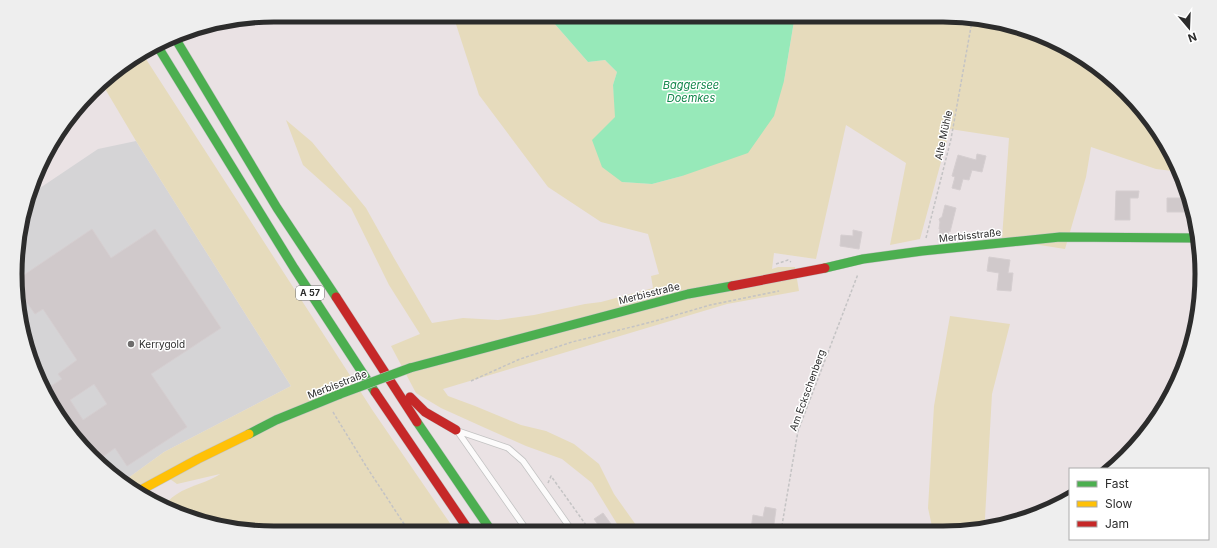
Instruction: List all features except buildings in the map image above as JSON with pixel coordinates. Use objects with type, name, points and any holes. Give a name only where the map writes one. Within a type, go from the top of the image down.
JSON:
[{"type":"main road","name":"A 57","points":[[177,41],[277,208],[425,435],[488,526]]},
{"type":"main road","name":"A 57","points":[[160,50],[235,174],[314,299],[466,526]]},
{"type":"main road","name":"Merbisstraße","points":[[143,489],[198,459],[276,420],[410,368],[688,294],[796,274],[864,259],[922,251],[1060,238],[1192,238]]},
{"type":"main road","points":[[356,328],[416,405],[430,416],[456,430]]},
{"type":"lane","points":[[456,430],[508,448],[523,461],[569,526]]},
{"type":"lane","points":[[456,430],[524,526]]},
{"type":"path","name":"Alte Mühle","points":[[922,251],[951,139],[972,24]]},
{"type":"path","points":[[1052,47],[1060,53],[1070,56]]},
{"type":"path","points":[[776,264],[788,260],[794,263]]},
{"type":"path","name":"Am Eckschenberg","points":[[782,526],[798,431],[858,274]]},
{"type":"path","points":[[471,381],[520,359],[572,342],[659,320],[710,305],[783,290]]},
{"type":"path","points":[[326,400],[337,420],[405,526]]},
{"type":"path","points":[[545,493],[551,476],[587,526]]},
{"type":"shaded area","points":[[455,22],[553,22],[588,62],[605,60],[617,72],[613,85],[622,182],[652,184],[682,176],[784,81],[794,22],[943,22],[976,24],[1024,35],[1054,48],[1083,64],[1121,96],[1143,121],[1153,134],[1173,171],[1156,169],[1091,147],[1086,177],[1065,249],[1002,239],[1009,138],[950,129],[920,239],[890,245],[906,163],[846,125],[816,259],[774,253],[772,269],[778,267],[795,267],[799,291],[727,304],[443,389],[448,396],[521,425],[546,431],[574,444],[599,464],[614,494],[637,526],[618,526],[592,483],[562,459],[526,446],[483,427],[441,408],[416,393],[391,346],[420,334],[389,285],[351,208],[303,165],[286,120],[312,142],[366,208],[432,323],[463,318],[498,320],[534,315],[601,302],[653,288],[651,276],[659,274],[648,234],[601,222],[548,187],[479,95]]},
{"type":"shaded area","points":[[145,58],[373,411],[452,526],[274,526],[241,524],[193,513],[168,502],[175,495],[182,491],[214,478],[220,474],[177,484],[170,479],[140,488],[127,479],[164,452],[291,386],[136,141],[105,88],[134,64]]},
{"type":"shaded area","points":[[136,141],[291,386],[164,452],[127,479],[96,452],[64,414],[48,385],[35,355],[24,307],[22,274],[24,241],[36,191],[98,149]]},
{"type":"shaded area","points":[[950,316],[1010,324],[992,394],[985,522],[932,526],[928,508],[934,406]]},
{"type":"water","name":"Baggersee Doemkes","points":[[553,22],[794,22],[784,81],[774,116],[748,153],[682,176],[652,184],[622,182],[602,167],[592,140],[615,117],[613,85],[617,72],[605,60],[588,62]]},
{"type":"traffic: fast","points":[[177,41],[277,208],[336,297]]},
{"type":"traffic: fast","points":[[160,50],[294,268],[375,392]]},
{"type":"traffic: fast","points":[[825,268],[863,259],[922,251],[1060,237],[1192,238]]},
{"type":"traffic: fast","points":[[410,368],[688,294],[732,286]]},
{"type":"traffic: fast","points":[[340,394],[410,368]]},
{"type":"traffic: fast","points":[[249,434],[276,420],[340,394]]},
{"type":"traffic: fast","points":[[417,422],[488,526]]},
{"type":"traffic: slow","points":[[143,489],[198,459],[249,434]]},
{"type":"traffic: jam","points":[[732,286],[825,268]]},
{"type":"traffic: jam","points":[[336,297],[417,422]]},
{"type":"traffic: jam","points":[[375,392],[466,526]]},
{"type":"traffic: jam","points":[[410,397],[425,412],[456,430]]},
{"type":"place","name":"Kerrygold","points":[[131,344]]}]
